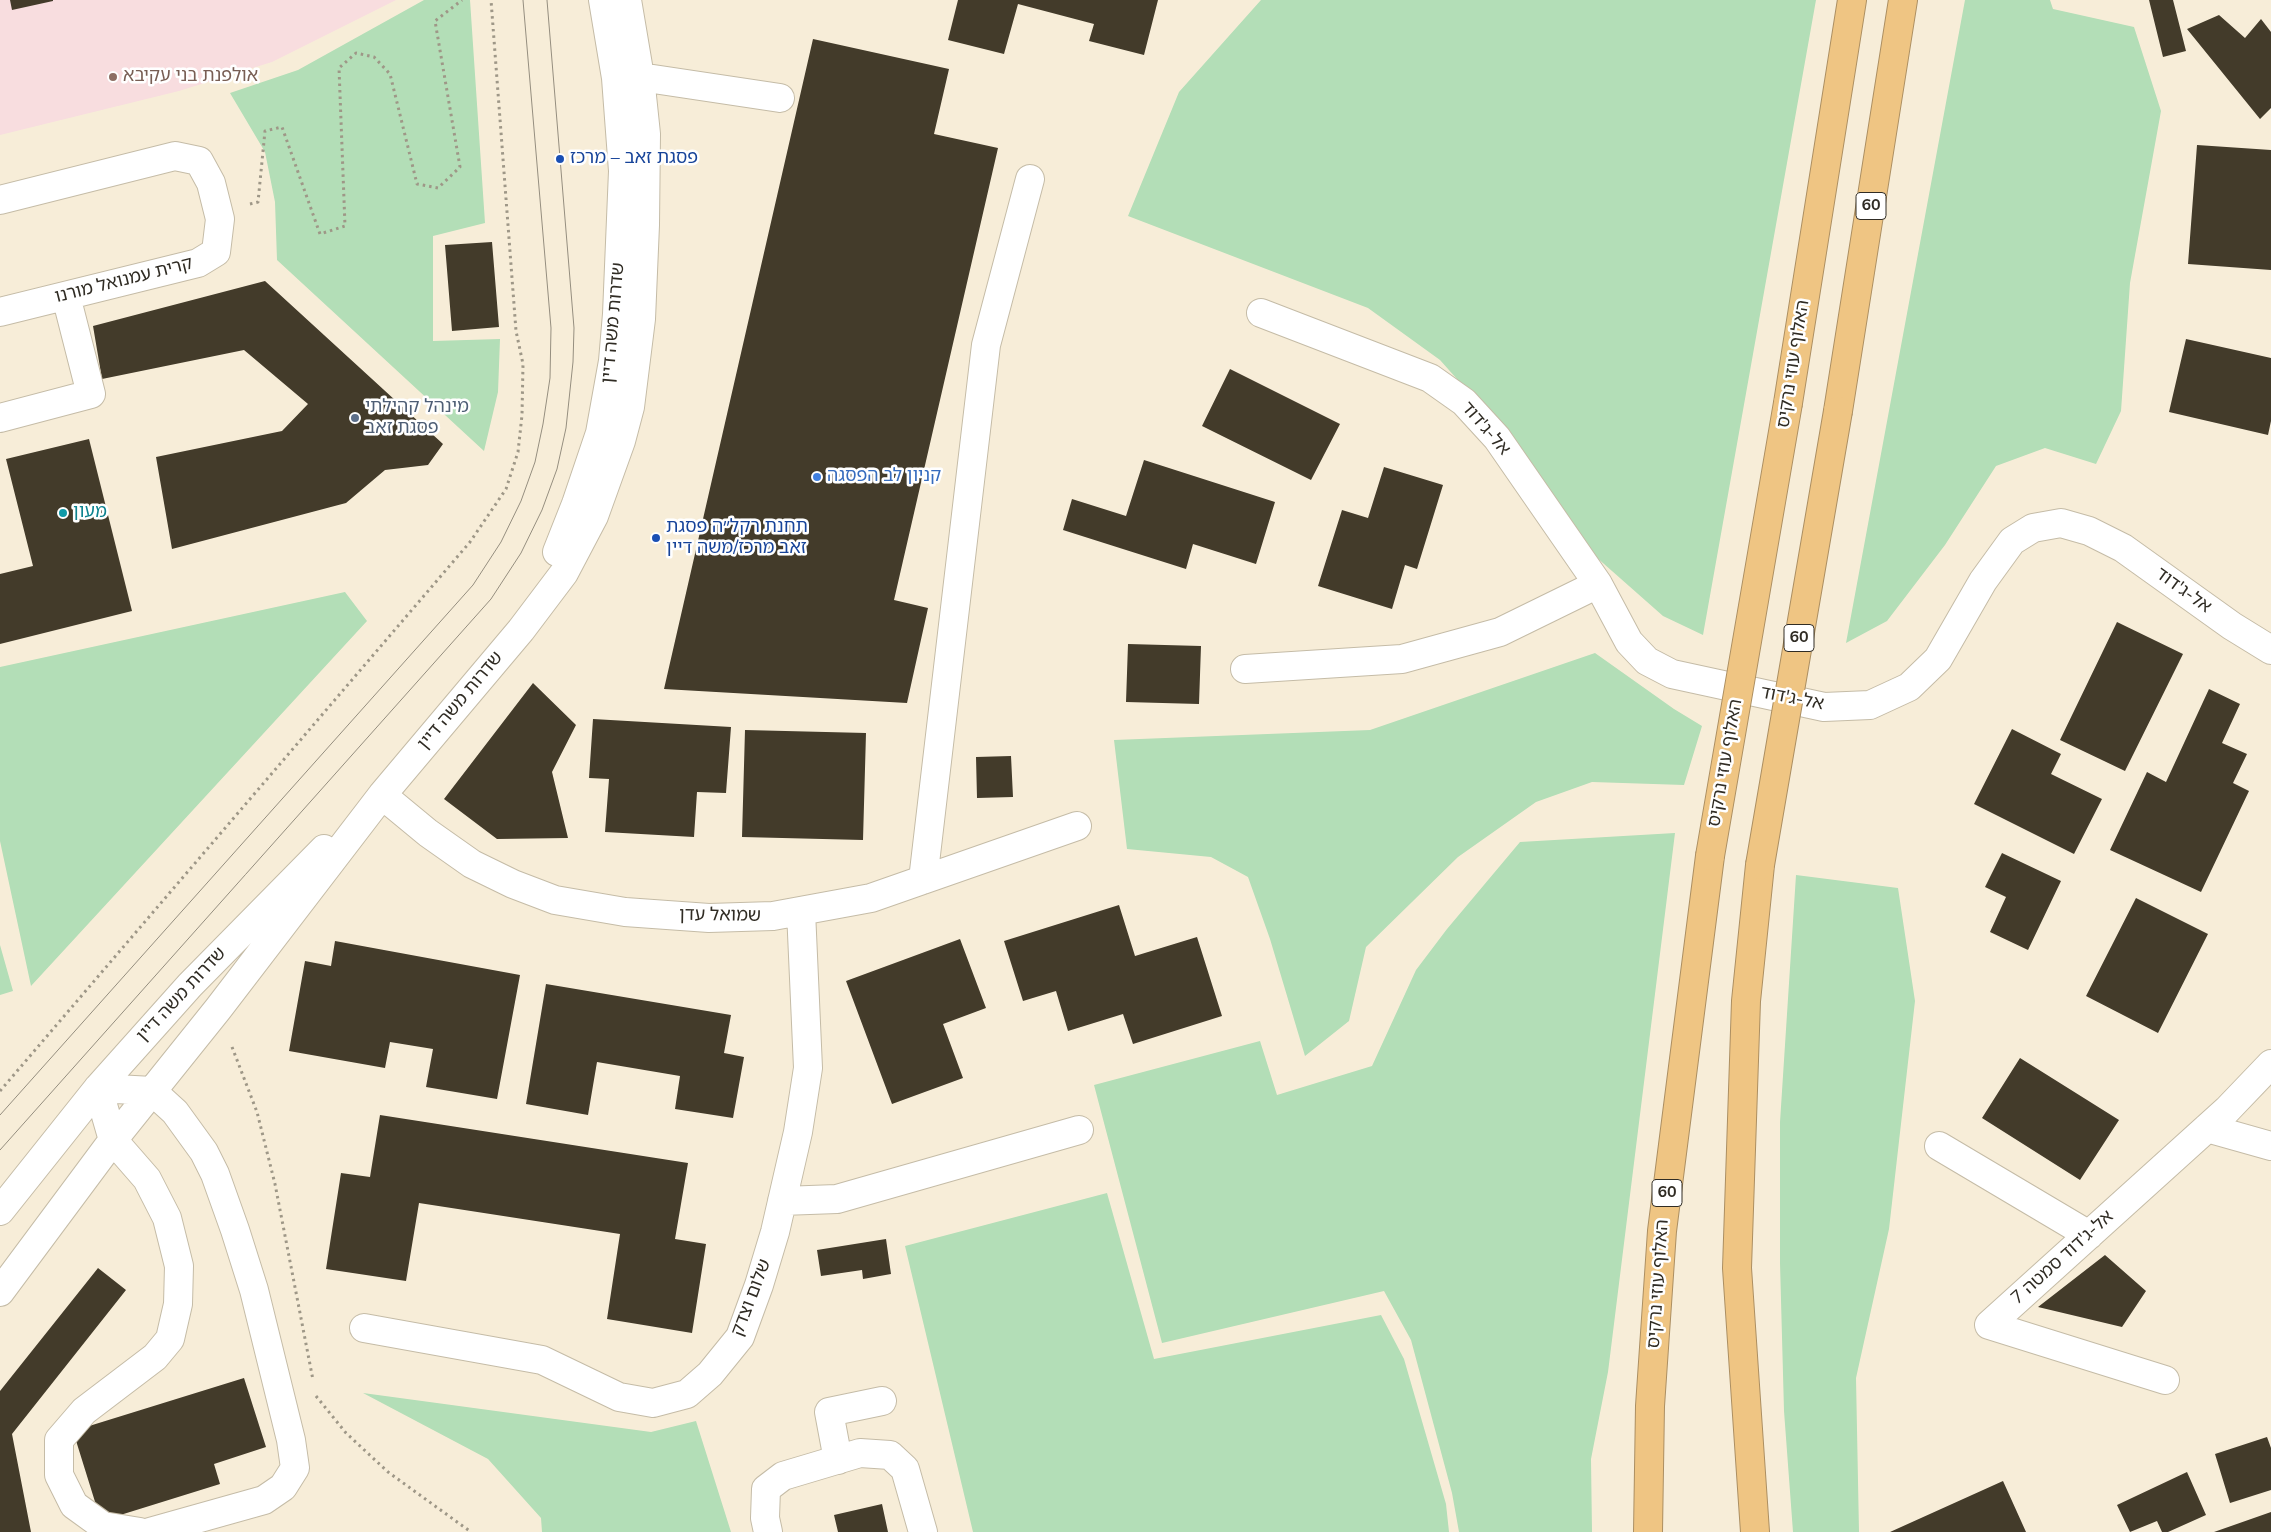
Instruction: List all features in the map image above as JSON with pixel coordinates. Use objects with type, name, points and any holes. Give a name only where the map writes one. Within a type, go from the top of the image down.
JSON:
[{"type":"highway","name":"האלוף עוזי נרקיס","points":[[1648,1532],[1650,1406],[1662,1231],[1710,856],[1788,403],[1852,0]]},
{"type":"highway","name":"60","points":[[1755,1532],[1736,1268],[1746,1001],[1760,865],[1838,411],[1904,0]]},
{"type":"street","name":"שדרות משה דיין","points":[[521,630],[552,565],[576,504],[600,433],[612,361],[617,314],[623,171],[616,78],[603,0]]},
{"type":"street","name":"שדרות משה דיין","points":[[113,1140],[218,1009],[382,795],[521,630],[564,573],[594,516],[621,441],[630,407],[640,328],[645,225],[646,134],[640,77],[627,0]]},
{"type":"street","points":[[640,77],[780,98]]},
{"type":"street","name":"קרית עמנואל מורנו","points":[[0,200],[175,156],[199,161],[211,182],[220,219],[216,252],[198,263],[0,312]]},
{"type":"street","points":[[923,880],[986,345],[1030,179]]},
{"type":"street","points":[[0,418],[91,394],[66,296]]},
{"type":"street","name":"אל-ג'דוד","points":[[1261,313],[1430,378],[1464,402],[1497,438],[1598,584],[1629,642],[1647,661],[1672,674],[1824,707],[1870,705],[1909,687],[1938,659],[1983,581],[2012,541],[2033,528],[2061,523],[2089,531],[2122,548],[2232,626],[2271,650]]},
{"type":"street","points":[[1245,669],[1402,659],[1500,632],[1598,584]]},
{"type":"street","name":"שדרות משה דיין","points":[[0,1211],[98,1088],[190,985],[300,872],[382,795]]},
{"type":"street","name":"שמואל עדן","points":[[382,795],[428,833],[472,864],[513,884],[554,900],[625,912],[708,918],[773,916],[871,898],[1077,826]]},
{"type":"street","name":"שלום וצדק","points":[[364,1328],[542,1360],[619,1396],[653,1403],[686,1394],[710,1374],[740,1337],[759,1285],[775,1232],[798,1132],[808,1068],[801,911]]},
{"type":"street","name":"אל-ג'דוד סמטה 7","points":[[2165,1380],[1989,1325],[2207,1128],[2271,1064]]},
{"type":"street","points":[[140,1532],[103,1526],[74,1505],[59,1475],[59,1440],[84,1411],[155,1357],[170,1339],[178,1304],[179,1266],[167,1218],[147,1179],[113,1140],[98,1088],[152,1091],[189,1129],[215,1174],[254,1290],[291,1440],[295,1468],[283,1487],[264,1500],[150,1532]]},
{"type":"street","points":[[2207,1128],[2271,1146]]},
{"type":"street","points":[[782,1201],[837,1199],[1079,1130]]},
{"type":"street","points":[[0,1292],[113,1140]]},
{"type":"street","points":[[1939,1146],[2089,1235]]},
{"type":"street","points":[[838,1460],[829,1412],[882,1401]]},
{"type":"street","points":[[768,1532],[764,1518],[766,1489],[783,1476],[860,1453],[890,1455],[904,1468],[923,1532]]},
{"type":"path","points":[[218,211],[258,202],[265,131],[282,127],[320,234],[345,226],[339,68],[356,53],[374,57],[390,74],[417,184],[438,188],[460,167],[435,21],[462,0]]},
{"type":"path","points":[[0,1090],[470,542],[506,489],[518,452],[522,415],[523,364],[516,331],[491,0]]},
{"type":"path","points":[[218,1009],[257,1112],[275,1184],[316,1396],[346,1433],[388,1472],[471,1532]]},
{"type":"shaded area","name":"אולפנת בני עקיבא","points":[[0,0],[396,0],[272,62],[179,91],[0,135]]},
{"type":"green space","points":[[424,0],[470,0],[485,223],[433,236],[433,341],[500,339],[498,392],[484,451],[277,260],[275,202],[265,152],[230,93],[298,70]]},
{"type":"green space","points":[[1261,0],[1816,0],[1703,635],[1663,616],[1595,556],[1522,452],[1440,360],[1368,308],[1128,216],[1179,92]]},
{"type":"green space","points":[[1965,0],[2050,0],[2053,9],[2134,27],[2161,111],[2130,283],[2121,411],[2096,464],[2045,448],[1996,466],[1945,545],[1887,621],[1846,643]]},
{"type":"green space","points":[[345,592],[367,621],[31,986],[0,841],[0,667]]},
{"type":"green space","points":[[1595,653],[1674,709],[1702,726],[1684,785],[1592,782],[1536,802],[1458,857],[1366,947],[1349,1021],[1305,1056],[1270,939],[1248,877],[1211,857],[1127,849],[1114,740],[1370,730]]},
{"type":"green space","points":[[1675,833],[1608,1372],[1591,1459],[1592,1532],[1459,1532],[1452,1493],[1411,1340],[1384,1291],[1162,1343],[1094,1085],[1260,1041],[1277,1095],[1372,1066],[1416,970],[1447,929],[1520,842]]},
{"type":"green space","points":[[1796,875],[1898,888],[1915,1001],[1889,1229],[1856,1378],[1859,1532],[1793,1532],[1784,1411],[1780,1263],[1780,1122]]},
{"type":"green space","points":[[0,945],[13,991],[0,995]]},
{"type":"green space","points":[[1107,1193],[1154,1359],[1381,1315],[1404,1359],[1446,1504],[1449,1532],[973,1532],[905,1246]]},
{"type":"green space","points":[[363,1393],[651,1432],[696,1421],[731,1532],[542,1532],[541,1518],[488,1459]]},
{"type":"building","points":[[10,0],[53,0],[53,1],[12,10]]},
{"type":"building","points":[[958,0],[1158,0],[1144,55],[1089,41],[1094,24],[1018,4],[1004,54],[948,40]]},
{"type":"building","points":[[2149,0],[2173,0],[2186,51],[2163,57]]},
{"type":"building","points":[[2219,15],[2245,38],[2261,19],[2271,32],[2271,108],[2260,119],[2187,29]]},
{"type":"building","name":"קניון לב הפסגה","points":[[813,39],[949,69],[934,134],[998,148],[894,600],[928,608],[907,703],[664,689]]},
{"type":"building","points":[[2197,145],[2271,150],[2271,270],[2188,264]]},
{"type":"building","points":[[492,242],[499,327],[452,331],[445,245]]},
{"type":"building","name":"מינהל קהילתי פסגת זאב","points":[[265,281],[443,444],[428,465],[385,470],[346,503],[172,549],[156,457],[282,431],[308,404],[244,350],[102,379],[93,326]]},
{"type":"building","points":[[2186,339],[2271,358],[2271,421],[2268,435],[2169,412]]},
{"type":"building","points":[[1230,369],[1340,424],[1311,480],[1202,426]]},
{"type":"building","name":"מעון","points":[[89,439],[132,611],[0,644],[0,574],[33,566],[6,459]]},
{"type":"building","points":[[1144,460],[1275,502],[1256,564],[1193,544],[1186,569],[1063,530],[1072,499],[1126,516]]},
{"type":"building","points":[[1384,467],[1443,485],[1417,569],[1405,565],[1392,609],[1318,586],[1342,510],[1368,518]]},
{"type":"building","points":[[2117,622],[2183,654],[2125,771],[2060,740]]},
{"type":"building","points":[[1128,644],[1201,646],[1199,704],[1126,702]]},
{"type":"building","points":[[533,683],[576,725],[552,772],[568,838],[497,839],[444,799]]},
{"type":"building","points":[[2209,689],[2240,704],[2222,743],[2247,754],[2233,783],[2249,791],[2201,892],[2110,850],[2147,772],[2166,782]]},
{"type":"building","points":[[593,719],[731,727],[726,793],[697,792],[694,837],[605,832],[609,779],[589,778]]},
{"type":"building","points":[[2012,729],[2061,754],[2051,774],[2102,799],[2074,854],[1974,804]]},
{"type":"building","points":[[745,730],[866,733],[863,840],[742,837]]},
{"type":"building","points":[[1011,756],[1013,797],[977,798],[976,757]]},
{"type":"building","points":[[2002,853],[2061,881],[2028,950],[1990,932],[2006,897],[1985,887]]},
{"type":"building","points":[[2136,898],[2208,934],[2158,1033],[2086,996]]},
{"type":"building","points":[[1119,905],[1135,956],[1197,937],[1222,1016],[1133,1044],[1123,1014],[1068,1031],[1056,991],[1023,1001],[1004,941]]},
{"type":"building","points":[[960,939],[986,1008],[943,1024],[963,1078],[892,1104],[846,981]]},
{"type":"building","points":[[335,941],[520,975],[497,1099],[426,1087],[433,1049],[390,1042],[385,1068],[289,1051],[305,961],[331,966]]},
{"type":"building","points":[[546,984],[731,1015],[724,1053],[744,1057],[733,1118],[675,1109],[680,1076],[597,1062],[588,1115],[526,1104]]},
{"type":"building","points":[[2020,1058],[2119,1120],[2080,1180],[1982,1118]]},
{"type":"building","points":[[380,1115],[688,1163],[675,1239],[706,1244],[692,1333],[607,1319],[620,1234],[419,1203],[406,1281],[326,1269],[341,1173],[370,1177]]},
{"type":"building","points":[[886,1239],[891,1274],[863,1279],[862,1270],[821,1276],[817,1250]]},
{"type":"building","points":[[2105,1255],[2146,1291],[2122,1327],[2038,1307]]},
{"type":"building","points":[[98,1268],[126,1290],[12,1434],[31,1532],[0,1532],[0,1391]]},
{"type":"building","points":[[244,1378],[266,1447],[214,1464],[220,1484],[101,1521],[73,1431]]},
{"type":"building","points":[[2267,1437],[2271,1448],[2271,1490],[2230,1503],[2215,1454]]},
{"type":"building","points":[[2187,1472],[2206,1515],[2168,1532],[2162,1532],[2157,1521],[2130,1532],[2117,1505]]},
{"type":"building","points":[[2003,1481],[2026,1532],[1890,1532]]},
{"type":"building","points":[[882,1504],[888,1532],[838,1532],[834,1515]]},
{"type":"building","points":[[2271,1512],[2271,1532],[2214,1532]]},
{"type":"tram line","points":[[0,1115],[473,585],[501,542],[521,501],[535,462],[543,424],[550,378],[551,328],[523,0]]},
{"type":"tram line","points":[[0,1150],[491,599],[521,553],[542,510],[557,469],[566,428],[573,362],[574,328],[547,0]]},
{"type":"place","name":"אולפנת בני עקיבא","points":[[113,77]]},
{"type":"place","name":"פסגת זאב – מרכז","points":[[560,159]]},
{"type":"place","name":"מינהל קהילתי פסגת זאב","points":[[355,418]]},
{"type":"place","name":"קניון לב הפסגה","points":[[817,477]]},
{"type":"place","name":"מעון","points":[[63,513]]},
{"type":"place","name":"תחנת רקל״ה פסגת זאב מרכז/משה דיין","points":[[656,538]]}]
